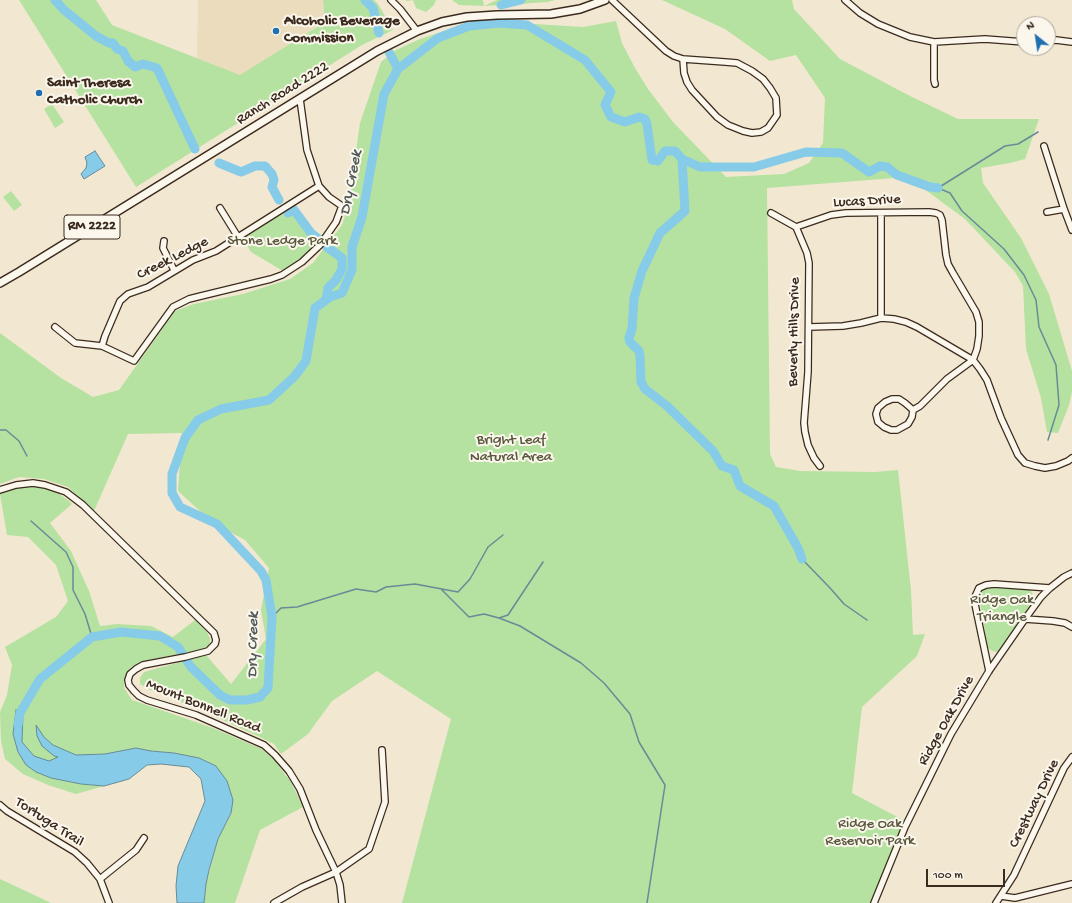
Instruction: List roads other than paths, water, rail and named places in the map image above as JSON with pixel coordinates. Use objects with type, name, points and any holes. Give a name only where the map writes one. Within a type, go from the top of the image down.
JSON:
[{"type":"main road","name":"Ranch Road 2222","points":[[0,283],[377,51],[417,31],[442,22],[467,17],[551,14],[580,10],[605,0]]},
{"type":"street","points":[[390,0],[400,9],[417,31]]},
{"type":"street","points":[[612,0],[666,51],[674,56],[683,59],[737,63],[752,71],[762,79],[776,98],[777,114],[768,128],[761,132],[752,133],[728,125],[717,117],[692,90],[687,82],[684,73],[683,59]]},
{"type":"street","points":[[845,0],[860,13],[878,24],[910,37],[934,42],[985,39],[1016,41]]},
{"type":"street","points":[[1056,40],[1072,42]]},
{"type":"street","points":[[934,42],[935,84]]},
{"type":"street","points":[[55,327],[75,343],[102,346],[134,361],[173,307],[189,299],[271,280],[302,262],[320,245],[336,222],[342,206],[319,186],[307,150],[300,99]]},
{"type":"street","points":[[1044,146],[1072,230]]},
{"type":"street","name":"Creek Ledge","points":[[102,346],[120,300],[128,294],[148,287],[174,270],[193,260],[216,251],[319,186]]},
{"type":"street","points":[[220,208],[238,238]]},
{"type":"street","points":[[1047,212],[1064,208]]},
{"type":"street","name":"Lucas Drive","points":[[796,227],[831,215],[846,213],[929,212],[940,215],[948,264],[976,312],[979,322],[977,349],[973,360]]},
{"type":"street","points":[[771,213],[796,227]]},
{"type":"street","points":[[880,213],[881,318]]},
{"type":"street","name":"Beverly Hills Drive","points":[[796,227],[807,253],[809,263],[808,372],[804,410],[805,432],[808,445],[814,458],[820,466]]},
{"type":"street","points":[[164,241],[163,248],[174,270]]},
{"type":"street","points":[[809,327],[843,326],[881,318],[906,322],[973,360],[987,380],[1001,418],[1018,455],[1025,463],[1045,468],[1056,466],[1072,458]]},
{"type":"street","points":[[913,410],[920,406],[947,379],[973,360]]},
{"type":"street","points":[[892,399],[899,399],[913,410],[912,417],[908,424],[897,430],[884,428],[878,422],[876,414],[878,408],[885,402],[892,399]]},
{"type":"street","name":"Mount Bonnell Road","points":[[0,490],[33,483],[46,485],[66,492],[83,506],[214,633],[216,640],[215,644],[208,651],[143,665],[130,674],[128,680],[129,685],[139,696],[147,700],[196,715],[264,745],[275,755],[289,771],[300,789],[316,830],[336,872],[340,886],[342,903]]},
{"type":"street","name":"Ridge Oak Drive","points":[[874,903],[905,827],[951,734],[989,671],[1024,619],[1050,588],[1064,577],[1072,573]]},
{"type":"street","points":[[989,671],[974,599],[979,588],[994,584],[1050,588]]},
{"type":"street","points":[[1024,619],[1053,621],[1064,623],[1072,627]]},
{"type":"street","points":[[274,903],[302,887],[336,872],[369,849],[385,802],[382,750]]},
{"type":"street","name":"Crestway Drive","points":[[996,903],[1014,875],[1064,768],[1072,757]]},
{"type":"street","name":"Tortuga Trail","points":[[0,805],[7,811],[75,852],[87,863],[100,879],[109,903]]},
{"type":"street","points":[[100,879],[136,850],[144,838]]},
{"type":"street","points":[[1001,896],[1015,898],[1072,884]]},
{"type":"water","points":[[95,151],[105,166],[84,179],[81,174],[86,168],[87,163],[85,157]]},
{"type":"water","points":[[16,710],[23,715],[22,742],[34,756],[49,761],[58,757],[54,756],[42,746],[37,736],[36,725],[44,737],[53,745],[76,755],[105,754],[136,748],[199,758],[216,766],[227,781],[233,800],[231,813],[218,839],[209,870],[204,903],[177,903],[176,886],[178,866],[205,801],[201,779],[189,767],[161,764],[147,765],[129,779],[104,786],[81,784],[51,778],[36,772],[26,765],[18,752],[13,734]]},
{"type":"waterway","points":[[55,0],[64,10],[96,36],[109,43],[113,43],[117,49],[123,51],[128,61],[135,67],[143,64],[157,68],[195,149]]},
{"type":"waterway","points":[[365,0],[373,8],[379,33]]},
{"type":"waterway","name":"Dry Creek","points":[[501,5],[521,0]]},
{"type":"waterway","name":"Dry Creek","points":[[18,725],[20,713],[40,679],[92,637],[121,632],[160,636],[178,647],[191,667],[220,695],[230,700],[247,700],[260,697],[268,688],[272,617],[266,580],[261,571],[217,524],[180,507],[172,493],[172,474],[185,438],[198,420],[221,409],[269,400],[294,377],[306,361],[315,308],[330,297],[342,293],[352,270],[352,247],[362,217],[384,94],[398,69],[438,38],[469,26],[499,23],[527,25],[585,60],[611,92],[605,105],[611,117],[625,122],[639,117],[645,119],[652,160],[658,161],[665,151],[675,151],[682,159],[700,167],[754,167],[806,152],[842,153],[869,172],[880,166],[887,167],[897,175],[930,187],[938,188]]},
{"type":"waterway","points":[[389,52],[398,69]]},
{"type":"waterway","points":[[938,188],[1005,146],[1018,144],[1038,132]]},
{"type":"waterway","points":[[682,159],[685,211],[660,233],[642,271],[634,298],[632,329],[629,338],[630,342],[639,351],[641,382],[645,389],[667,406],[713,451],[722,466],[734,470],[740,486],[774,506],[798,548],[802,559]]},
{"type":"waterway","points":[[219,163],[241,172],[255,166],[265,166],[272,174],[274,180],[272,187],[279,200]]},
{"type":"waterway","points":[[938,188],[950,193],[962,211],[1004,249],[1024,275],[1036,300],[1039,327],[1056,365],[1059,405],[1048,440]]},
{"type":"waterway","points":[[288,213],[294,210],[311,233],[319,239]]},
{"type":"waterway","points":[[326,300],[328,288],[336,280],[342,269],[342,258],[327,247]]},
{"type":"waterway","points":[[0,430],[6,430],[19,441],[27,456]]},
{"type":"waterway","points":[[31,521],[66,552],[73,567],[73,590],[85,614],[92,637]]},
{"type":"waterway","points":[[272,617],[281,608],[297,607],[356,589],[376,592],[386,587],[415,584],[458,592],[470,579],[488,547],[503,535]]},
{"type":"waterway","points":[[802,559],[844,604],[867,620]]},
{"type":"waterway","points":[[442,590],[469,617],[484,614],[499,618],[508,615],[543,562]]},
{"type":"waterway","points":[[499,618],[520,626],[581,663],[604,683],[630,714],[639,742],[665,785],[647,903]]},
{"type":"place","name":"Alcoholic Beverage Commission","points":[[276,31]]},
{"type":"place","name":"Saint Theresa Catholic Church","points":[[39,93]]},
{"type":"park label","name":"Stone Ledge Park","points":[[282,242]]},
{"type":"park label","name":"Bright Leaf Natural Area","points":[[511,450]]},
{"type":"park label","name":"Ridge Oak Triangle","points":[[1002,610]]},
{"type":"park label","name":"Ridge Oak Reservoir Park","points":[[870,834]]}]
